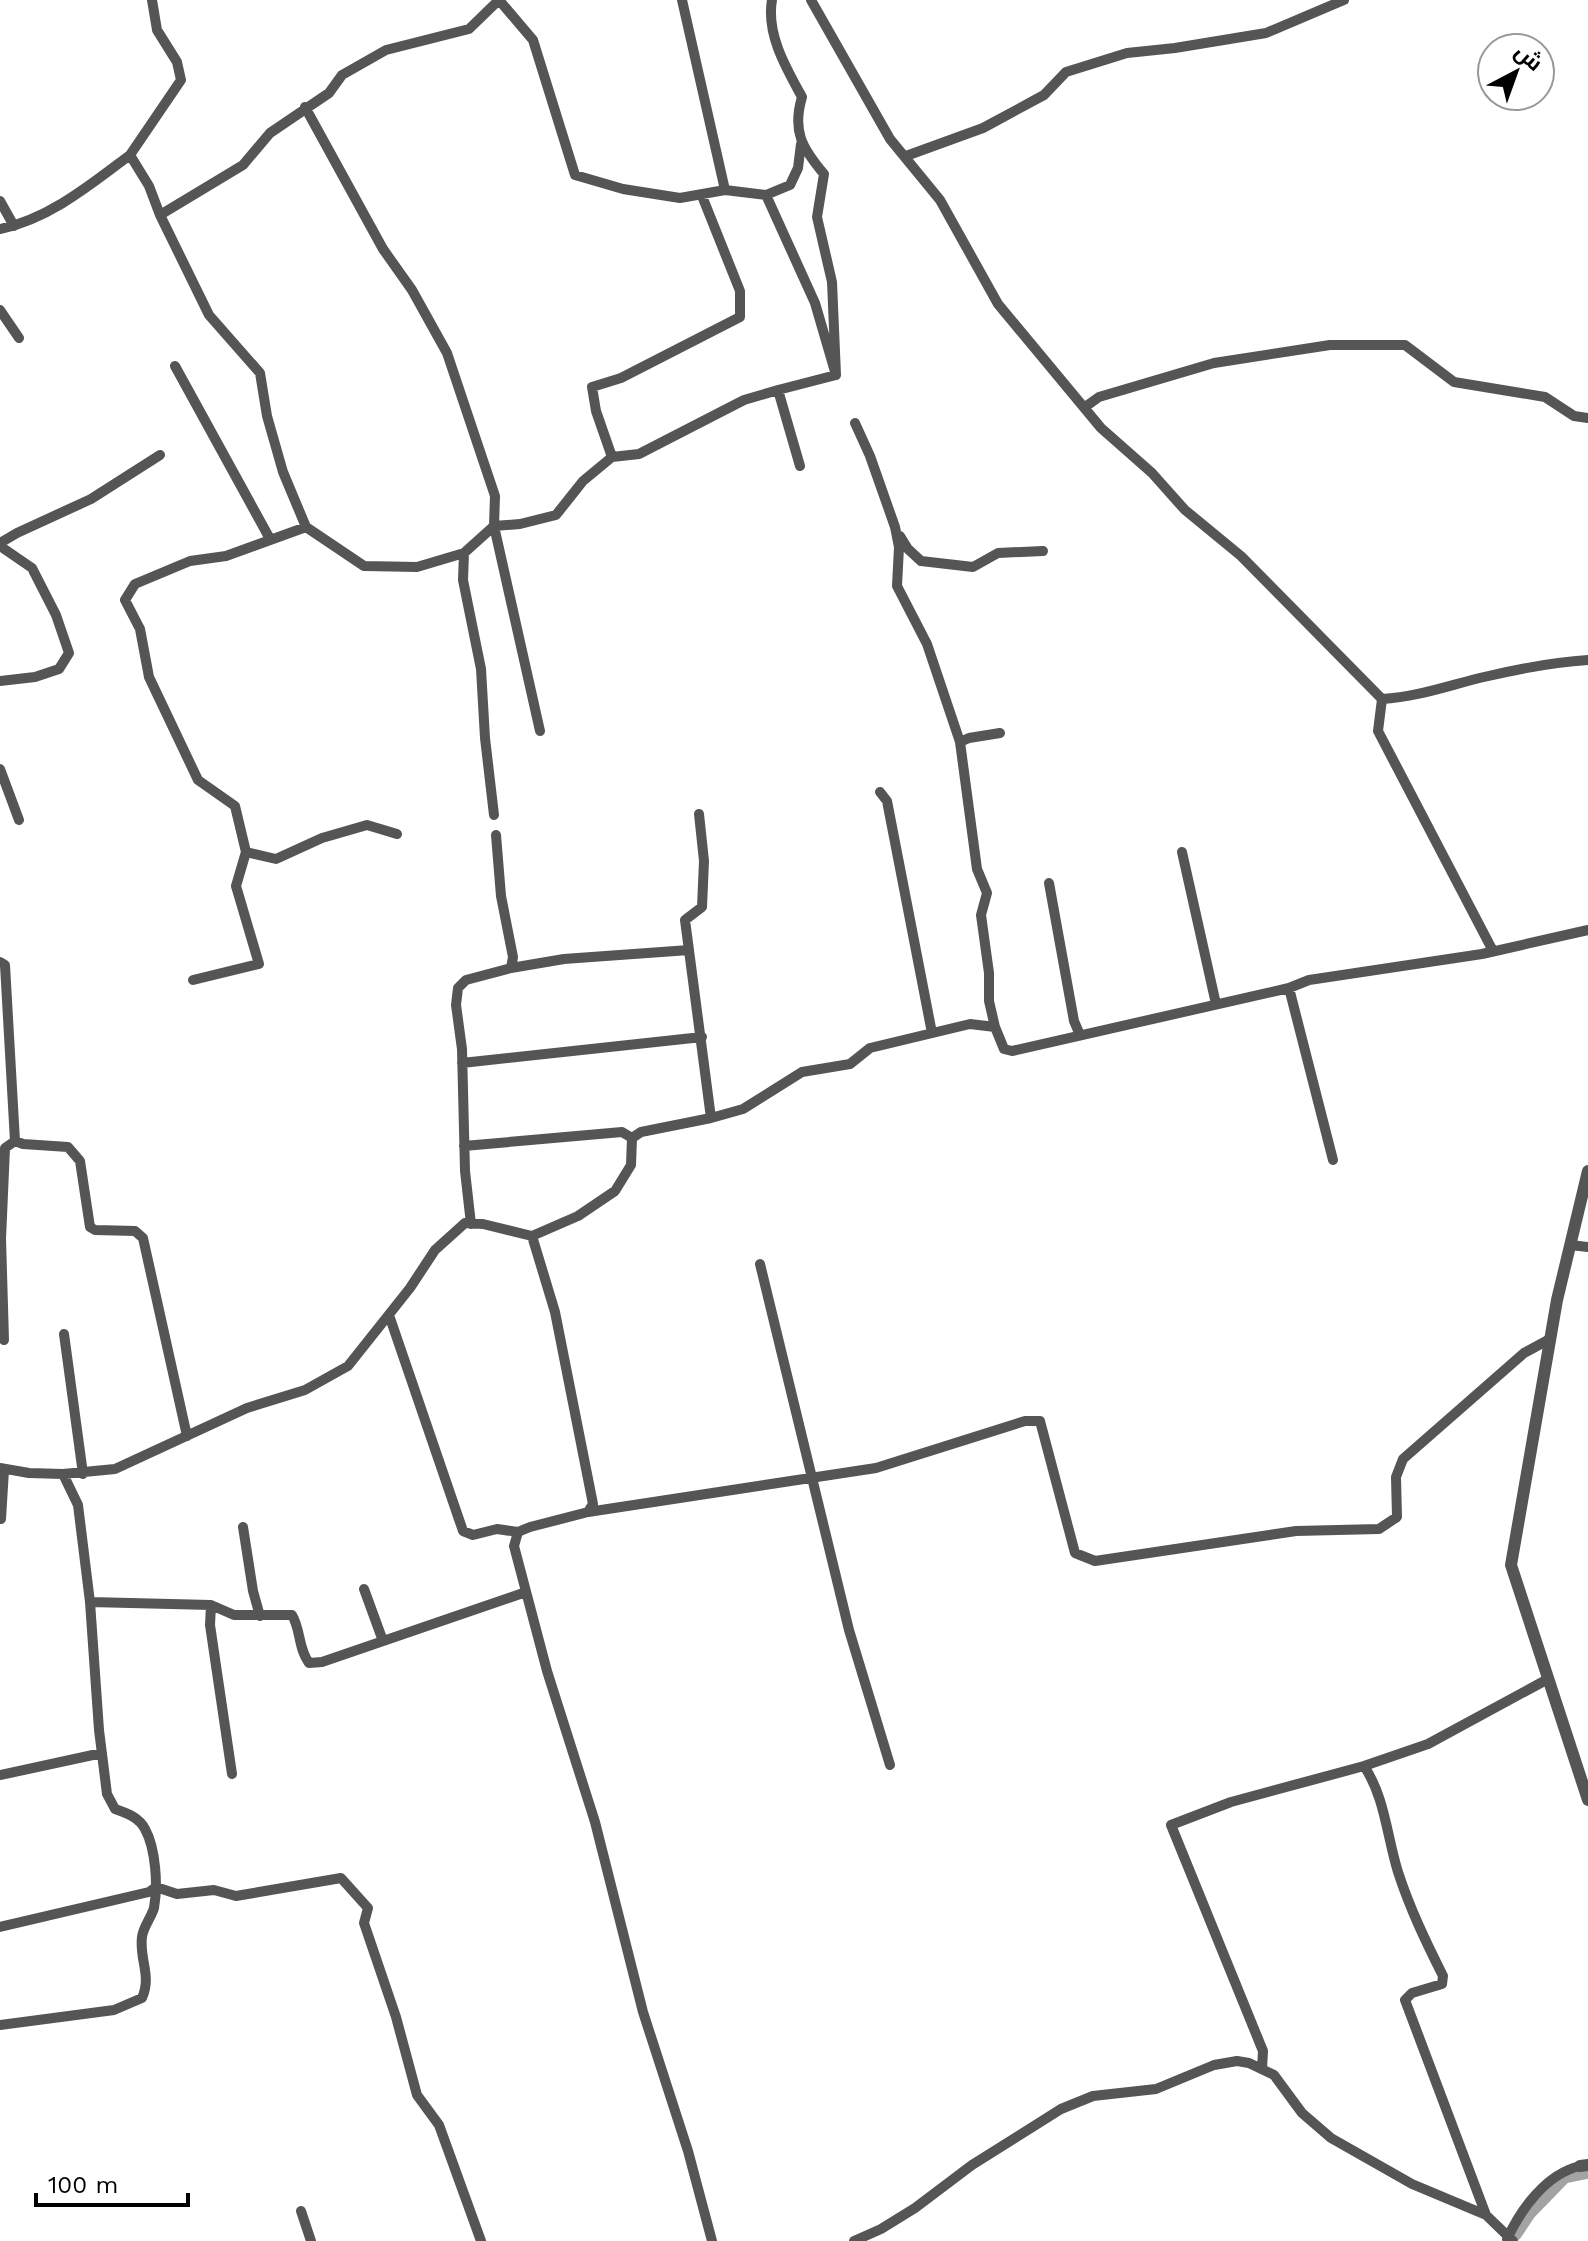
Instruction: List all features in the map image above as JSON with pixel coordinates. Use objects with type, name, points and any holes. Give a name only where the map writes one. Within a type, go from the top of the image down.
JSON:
[{"type":"street","points":[[0,229],[14,226],[72,198],[130,155],[181,80],[177,62],[157,30],[152,0]]},
{"type":"street","points":[[160,215],[243,165],[270,133],[329,93],[342,75],[386,50],[469,29],[499,0],[533,40],[575,175],[623,189],[680,198],[725,190],[766,195],[790,185],[798,168],[801,144],[797,114],[802,97],[781,59],[770,12],[772,0]]},
{"type":"street","points":[[682,0],[725,190]]},
{"type":"street","points":[[811,0],[890,139],[940,200],[998,304],[1101,428],[1152,473],[1185,510],[1241,556],[1382,699],[1411,697],[1483,677],[1588,660]]},
{"type":"street","points":[[906,156],[983,128],[1044,95],[1066,72],[1127,53],[1266,33],[1344,0]]},
{"type":"street","points":[[305,107],[383,249],[412,290],[447,353],[495,496],[494,526],[540,731]]},
{"type":"street","points":[[801,144],[824,174],[817,217],[832,282],[836,375]]},
{"type":"street","points":[[130,155],[149,186],[209,315],[260,373],[267,416],[283,472],[306,527],[364,566],[417,567],[464,553],[494,526],[520,524],[556,515],[583,481],[612,457],[639,454],[701,425],[744,400],[836,375]]},
{"type":"street","points":[[766,195],[815,303],[836,375]]},
{"type":"street","points":[[612,457],[596,411],[592,387],[621,378],[740,317],[740,291],[702,196]]},
{"type":"street","points":[[0,201],[14,226]]},
{"type":"street","points":[[0,310],[19,338]]},
{"type":"street","points":[[1085,407],[1099,397],[1214,363],[1330,345],[1405,345],[1454,382],[1545,397],[1574,416],[1588,418]]},
{"type":"street","points":[[175,366],[270,539]]},
{"type":"street","points":[[778,390],[800,466]]},
{"type":"street","points":[[855,423],[895,527],[899,547],[897,586],[927,644],[960,742],[977,869],[987,893],[981,915],[989,973],[989,1001],[1004,1049],[1012,1051],[1289,988],[1309,980],[1493,951],[1588,930]]},
{"type":"street","points":[[0,681],[35,677],[59,669],[69,653],[56,615],[32,568],[0,545],[17,533],[91,499],[160,455]]},
{"type":"street","points":[[193,980],[259,964],[236,886],[246,852],[235,806],[198,780],[149,677],[140,629],[125,600],[135,584],[190,561],[226,556],[306,527]]},
{"type":"street","points":[[895,527],[908,549],[921,561],[973,567],[998,553],[1043,551]]},
{"type":"street","points":[[464,553],[463,580],[481,669],[494,815]]},
{"type":"street","points":[[1382,699],[1378,731],[1493,951]]},
{"type":"street","points":[[960,742],[1000,733]]},
{"type":"street","points":[[0,769],[19,820]]},
{"type":"street","points":[[880,792],[887,801],[932,1033]]},
{"type":"street","points":[[699,814],[704,861],[702,907],[685,920],[711,1118]]},
{"type":"street","points":[[246,852],[276,859],[322,838],[367,825],[397,834]]},
{"type":"street","points":[[496,835],[501,896],[513,957],[511,968]]},
{"type":"street","points":[[1182,852],[1216,1004]]},
{"type":"street","points":[[1049,883],[1074,1021],[1080,1035]]},
{"type":"street","points":[[471,1224],[456,1005],[458,988],[466,980],[564,959],[689,950]]},
{"type":"street","points":[[0,962],[5,965],[15,1141]]},
{"type":"street","points":[[1289,988],[1333,1160]]},
{"type":"street","points":[[632,1138],[641,1132],[743,1109],[802,1072],[850,1064],[870,1048],[970,1024],[995,1027]]},
{"type":"street","points":[[462,1063],[702,1037]]},
{"type":"street","points":[[464,1146],[622,1132],[632,1138]]},
{"type":"street","points":[[1,1519],[2,1469],[83,1474],[115,1469],[247,1408],[305,1390],[348,1366],[435,1250],[465,1223],[532,1236],[578,1216],[615,1191],[631,1165],[632,1138]]},
{"type":"street","points":[[4,1340],[0,1239],[5,1148],[15,1141]]},
{"type":"street","points":[[15,1141],[68,1147],[80,1161],[90,1227],[95,1230],[135,1231],[143,1238],[187,1436]]},
{"type":"street","points":[[1588,1171],[1550,1339],[1511,1565],[1548,1679],[1583,1770],[1588,1800]]},
{"type":"street","points":[[532,1236],[555,1312],[593,1504],[588,1512]]},
{"type":"street","points":[[1570,1245],[1588,1247]]},
{"type":"street","points":[[760,1264],[849,1630],[890,1765]]},
{"type":"street","points":[[389,1315],[463,1531],[473,1535],[497,1529],[518,1532],[588,1512],[876,1468],[1025,1421],[1040,1421],[1075,1553],[1095,1561],[1296,1531],[1379,1529],[1397,1517],[1396,1477],[1403,1459],[1524,1353],[1550,1339]]},
{"type":"street","points":[[64,1334],[83,1474]]},
{"type":"street","points":[[0,2025],[114,2010],[142,1998],[147,1985],[142,1936],[153,1911],[156,1887],[145,1827],[132,1816],[115,1809],[107,1794],[78,1505],[63,1474]]},
{"type":"street","points":[[243,1527],[260,1616]]},
{"type":"street","points":[[518,1532],[514,1546],[547,1671],[595,1822],[643,2012],[688,2151],[712,2241]]},
{"type":"street","points":[[364,1589],[383,1641]]},
{"type":"street","points":[[90,1602],[211,1605],[234,1615],[292,1615],[302,1654],[309,1663],[322,1662],[526,1592]]},
{"type":"street","points":[[211,1605],[210,1625],[232,1774]]},
{"type":"street","points":[[1262,2069],[1263,2051],[1171,1825],[1231,1802],[1364,1766],[1428,1744],[1548,1679]]},
{"type":"street","points":[[0,1775],[102,1753]]},
{"type":"street","points":[[1364,1766],[1376,1783],[1414,1918],[1443,1976],[1442,1984],[1412,1993],[1405,2000],[1486,2215],[1509,2239],[1518,2218],[1549,2183],[1559,2174],[1584,2166]]},
{"type":"street","points":[[156,1887],[177,1894],[214,1890],[236,1896],[341,1878],[368,1908],[364,1923],[396,2017],[417,2095],[439,2125],[481,2241]]},
{"type":"street","points":[[0,1927],[149,1892],[156,1887]]},
{"type":"street","points":[[854,2241],[915,2208],[972,2165],[1036,2123],[1083,2099],[1156,2089],[1226,2061],[1249,2063],[1274,2075],[1302,2113],[1331,2138],[1412,2184],[1486,2215]]},
{"type":"street","points":[[301,2211],[311,2241]]},
{"type":"waterway","points":[[1516,2235],[1530,2214],[1565,2178],[1588,2173]]}]
